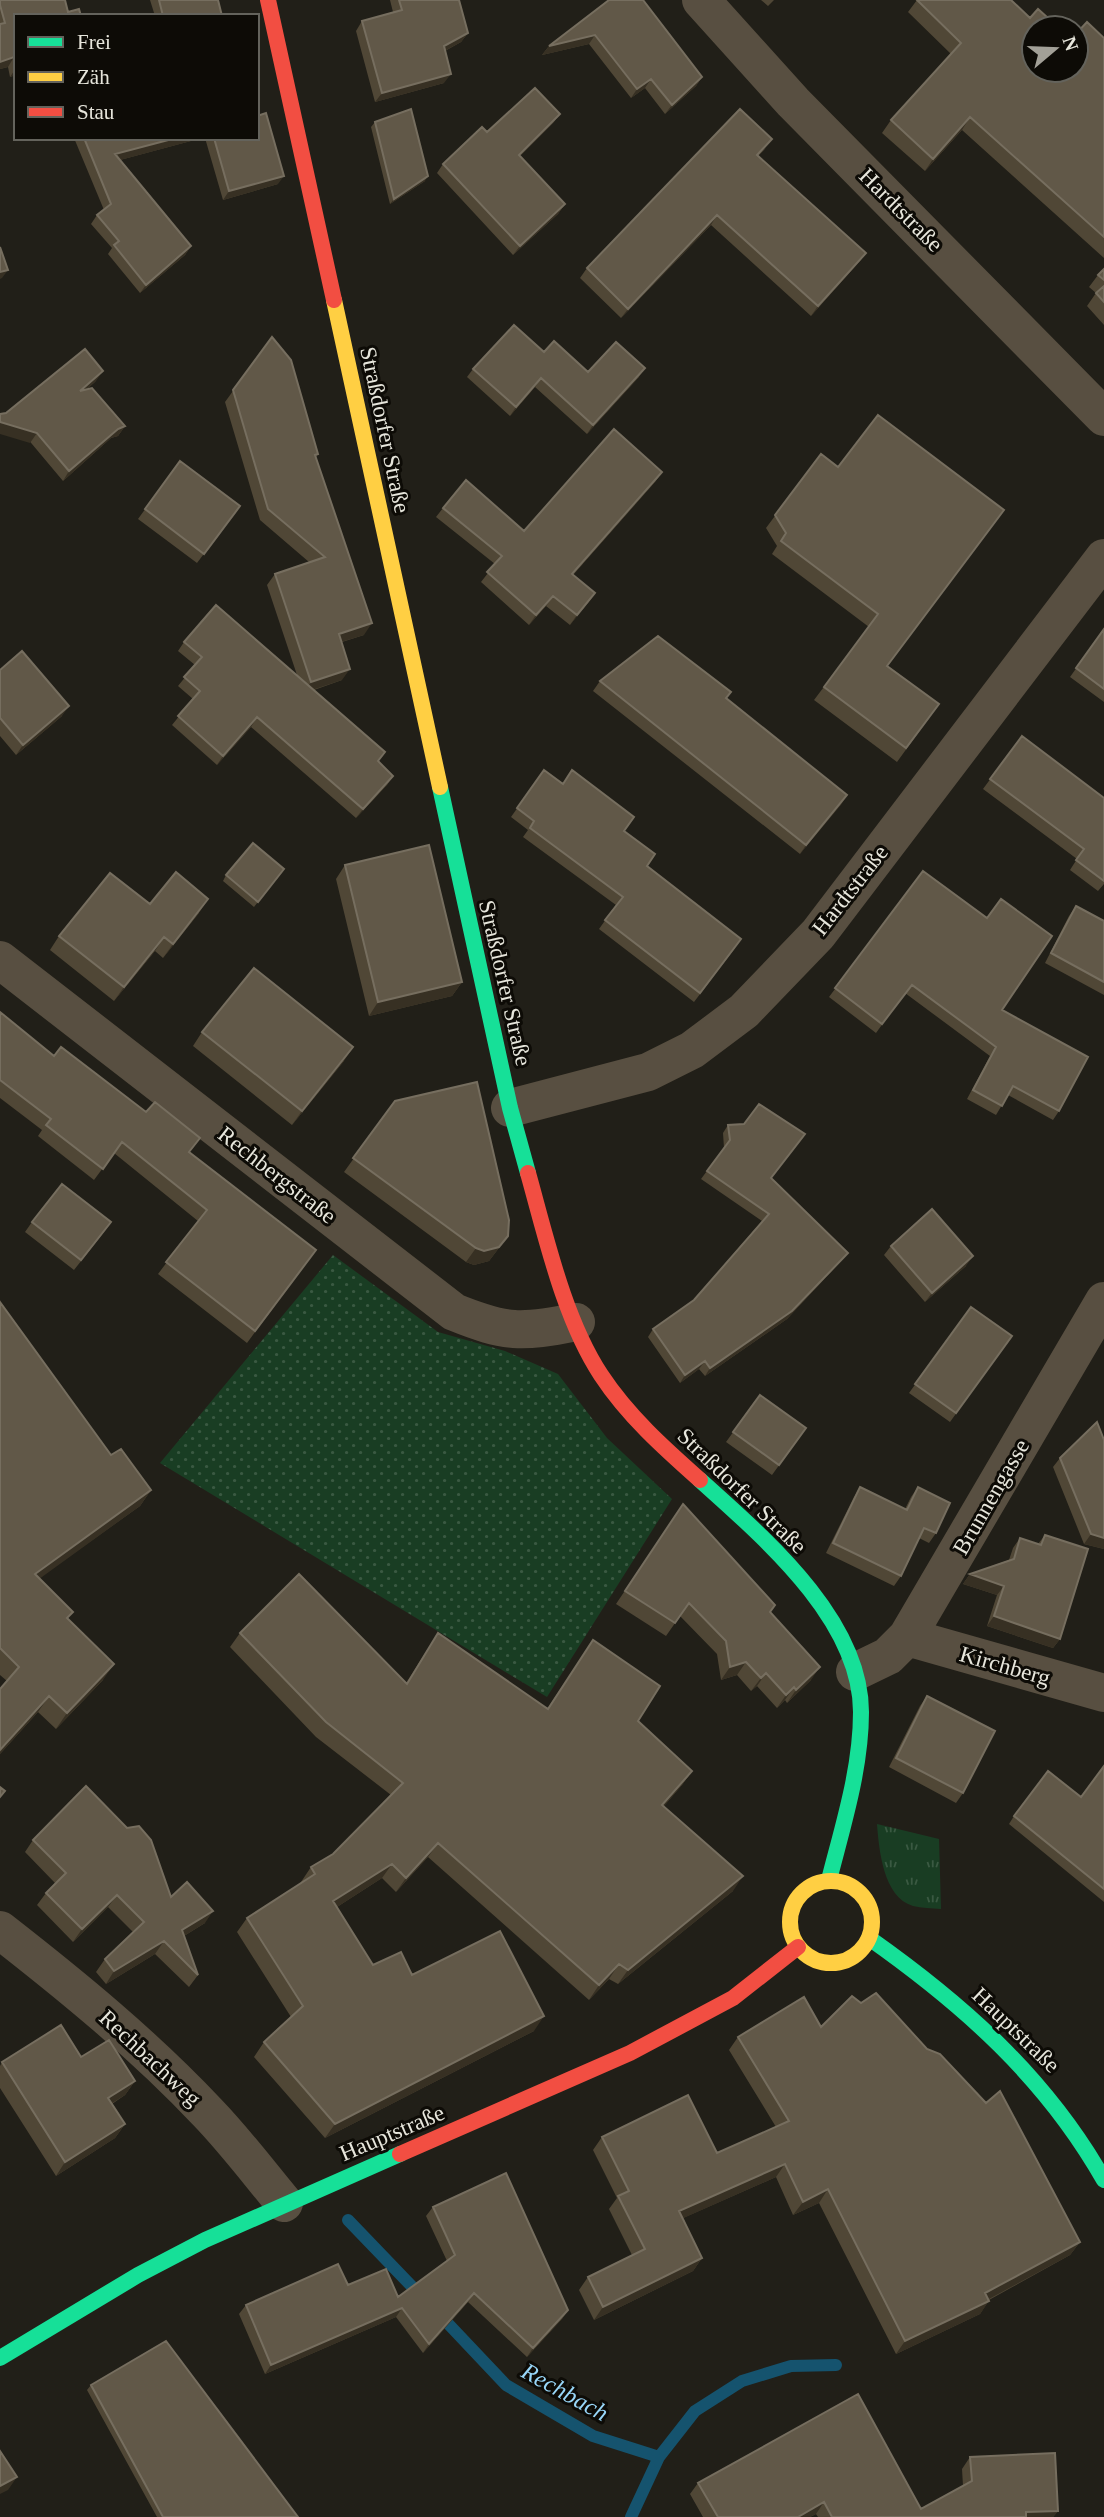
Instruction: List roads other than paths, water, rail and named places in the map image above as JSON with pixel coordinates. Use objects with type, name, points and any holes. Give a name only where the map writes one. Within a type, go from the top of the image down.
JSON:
[{"type":"street","name":"Straßdorfer Straße","points":[[268,0],[510,1108],[553,1258],[576,1322],[600,1374],[636,1421],[789,1567],[845,1642],[855,1672],[861,1707],[859,1745],[829,1880]]},
{"type":"street","name":"Hardtstraße","points":[[701,0],[793,102],[1104,417]]},
{"type":"street","name":"Hardtstraße","points":[[510,1108],[648,1072],[692,1050],[744,1011],[818,934],[1104,558]]},
{"type":"street","name":"Rechbergstraße","points":[[0,960],[454,1312],[494,1329],[532,1331],[576,1322]]},
{"type":"street","name":"Brunnengasse","points":[[855,1672],[888,1656],[907,1637],[1104,1301]]},
{"type":"street","name":"Kirchberg","points":[[907,1637],[1104,1693]]},
{"type":"street","points":[[829,1880],[848,1883],[863,1894],[873,1920],[869,1938],[861,1951],[841,1962],[817,1961],[798,1947],[790,1923],[795,1901],[810,1886],[829,1880]]},
{"type":"street","name":"Rechbachweg","points":[[0,1930],[85,1996],[150,2055],[209,2114],[284,2203]]},
{"type":"street","name":"Hauptstraße","points":[[869,1938],[974,2017],[1046,2090],[1104,2180]]},
{"type":"street","name":"Hauptstraße","points":[[0,2358],[138,2275],[284,2203],[423,2146],[630,2053],[733,1998],[798,1947]]},
{"type":"waterway","name":"Rechbach","points":[[348,2220],[423,2298]]},
{"type":"waterway","name":"Rechbach","points":[[438,2313],[506,2385],[593,2436],[659,2457]]},
{"type":"waterway","points":[[631,2517],[659,2457],[695,2411],[742,2381],[791,2366],[836,2365]]}]
